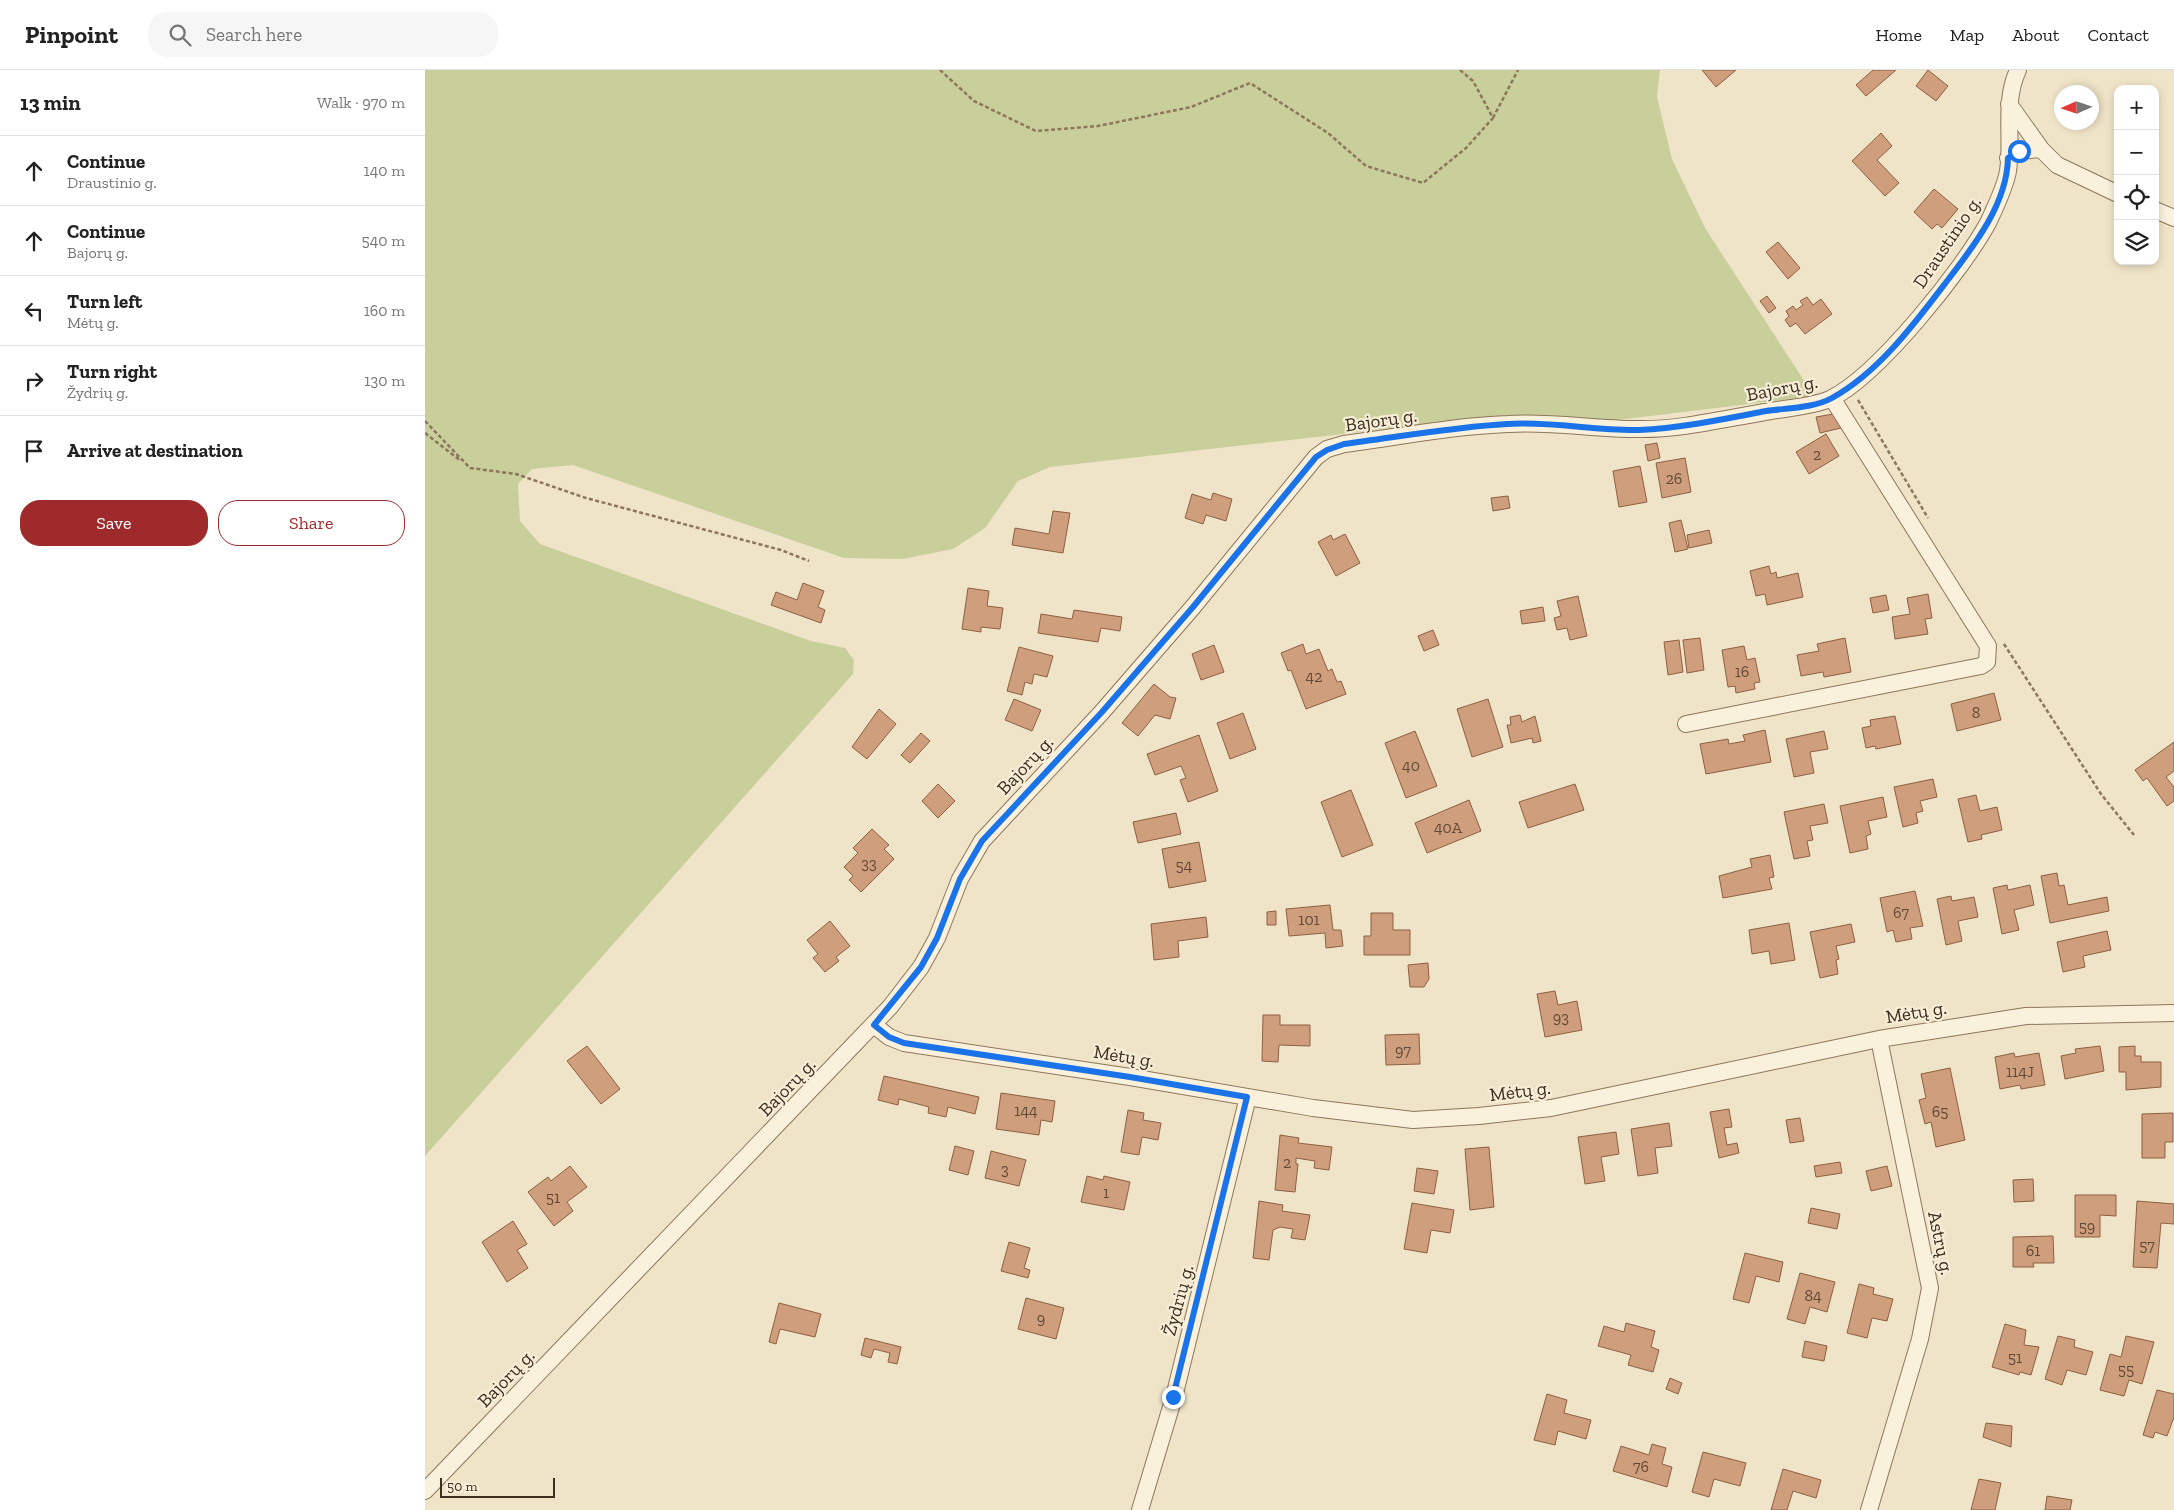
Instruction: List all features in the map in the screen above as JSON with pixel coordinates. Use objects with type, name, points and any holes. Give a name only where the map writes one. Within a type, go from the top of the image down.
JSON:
[{"type":"street","name":"Draustinio g.","points":[[1832,398],[1879,362],[1920,317],[1956,270],[1987,224],[1999,198],[2008,171],[2011,83],[2018,70]]},
{"type":"street","points":[[2009,104],[2041,149],[2057,165],[2114,192]]},
{"type":"street","points":[[2008,158],[2019,151],[2041,149]]},
{"type":"street","points":[[2159,212],[2174,218]]},
{"type":"street","points":[[1686,724],[1981,666],[1987,662],[1988,646],[1832,398]]},
{"type":"street","name":"Bajorų g.","points":[[425,1491],[874,1025],[921,967],[937,938],[960,879],[982,841],[1109,704],[1199,600],[1316,457],[1327,450],[1344,444],[1509,423],[1639,430],[1689,425],[1811,404],[1832,398]]},
{"type":"street","name":"Mėtų g.","points":[[874,1025],[889,1037],[904,1043],[1130,1077],[1247,1097],[1413,1120],[1479,1116],[1594,1100],[1879,1039],[2026,1016],[2174,1012]]},
{"type":"street","name":"Astrų g.","points":[[1869,1510],[1920,1339],[1930,1288],[1879,1039]]},
{"type":"street","name":"Žydrių g.","points":[[1140,1510],[1176,1387],[1247,1097]]},
{"type":"path","points":[[940,70],[974,101],[1036,131],[1098,126],[1191,107],[1250,83],[1328,133],[1366,166],[1423,182],[1466,148],[1493,118],[1518,70]]},
{"type":"path","points":[[1460,70],[1473,81],[1493,118]]},
{"type":"path","points":[[425,421],[470,468]]},
{"type":"path","points":[[425,433],[470,468],[516,474],[586,498],[781,550],[809,561]]},
{"type":"green space","points":[[425,70],[1660,70],[1657,97],[1672,159],[1705,228],[1814,396],[1618,420],[1510,415],[1050,467],[1018,481],[985,528],[953,549],[903,559],[844,558],[573,465],[532,469],[518,484],[520,521],[540,544],[811,641],[845,648],[854,660],[853,674],[425,1156]]},
{"type":"building","points":[[1702,70],[1736,70],[1716,87]]},
{"type":"building","points":[[1873,70],[1896,70],[1866,96],[1856,85]]},
{"type":"building","points":[[1928,70],[1948,86],[1936,101],[1916,86]]},
{"type":"building","points":[[1881,133],[1892,146],[1877,160],[1899,183],[1885,196],[1852,161]]},
{"type":"building","points":[[1934,189],[1958,209],[1942,228],[1937,224],[1932,229],[1914,212]]},
{"type":"building","points":[[1778,242],[1800,268],[1788,279],[1766,252]]},
{"type":"building","points":[[1767,296],[1776,308],[1769,313],[1760,301]]},
{"type":"building","points":[[1807,297],[1813,305],[1821,299],[1832,314],[1805,334],[1796,323],[1790,327],[1785,320],[1789,316],[1786,311],[1793,306],[1796,310],[1803,305],[1800,301]]},
{"type":"building","points":[[1833,414],[1841,428],[1820,433],[1816,417]]},
{"type":"building","points":[[1826,434],[1839,456],[1809,474],[1796,452]]},
{"type":"building","points":[[1657,443],[1660,458],[1648,461],[1645,445]]},
{"type":"building","points":[[1685,458],[1691,492],[1662,498],[1656,463]]},
{"type":"building","points":[[1640,466],[1647,502],[1619,507],[1613,471]]},
{"type":"building","points":[[1213,493],[1232,499],[1226,521],[1206,515],[1203,524],[1185,518],[1192,494],[1211,500]]},
{"type":"building","points":[[1508,496],[1510,508],[1493,511],[1491,498]]},
{"type":"building","points":[[1053,511],[1070,513],[1063,553],[1012,545],[1015,528],[1049,534]]},
{"type":"building","points":[[1681,520],[1688,549],[1675,552],[1669,523]]},
{"type":"building","points":[[1709,530],[1712,543],[1689,548],[1687,535]]},
{"type":"building","points":[[1345,534],[1360,563],[1336,576],[1318,542],[1331,535],[1333,540]]},
{"type":"building","points":[[1769,566],[1771,574],[1776,572],[1777,578],[1798,573],[1803,597],[1767,605],[1765,594],[1756,596],[1750,571]]},
{"type":"building","points":[[803,583],[824,591],[818,607],[825,610],[821,623],[771,605],[776,592],[797,600]]},
{"type":"building","points":[[968,588],[989,591],[987,606],[1003,608],[1000,629],[981,627],[981,632],[962,629]]},
{"type":"building","points":[[1928,594],[1932,618],[1925,619],[1928,634],[1895,639],[1892,617],[1910,614],[1907,598]]},
{"type":"building","points":[[1886,595],[1889,610],[1873,613],[1870,598]]},
{"type":"building","points":[[1578,596],[1587,636],[1570,640],[1567,628],[1557,630],[1554,618],[1561,616],[1557,601]]},
{"type":"building","points":[[1543,607],[1545,621],[1522,624],[1520,611]]},
{"type":"building","points":[[1074,610],[1122,617],[1120,631],[1101,628],[1098,642],[1038,633],[1041,614],[1072,619]]},
{"type":"building","points":[[1433,630],[1439,645],[1424,651],[1418,636]]},
{"type":"building","points":[[1700,638],[1704,670],[1687,673],[1683,640]]},
{"type":"building","points":[[1845,638],[1851,672],[1824,677],[1823,672],[1801,676],[1797,655],[1819,651],[1817,644]]},
{"type":"building","points":[[1679,640],[1683,672],[1668,675],[1664,642]]},
{"type":"building","points":[[1303,644],[1306,654],[1319,649],[1328,671],[1332,669],[1337,682],[1341,681],[1346,694],[1306,709],[1291,670],[1288,671],[1281,653]]},
{"type":"building","points":[[1214,645],[1224,672],[1201,680],[1192,654]]},
{"type":"building","points":[[1744,646],[1747,660],[1755,658],[1760,682],[1754,683],[1755,689],[1736,693],[1735,686],[1728,687],[1722,650]]},
{"type":"building","points":[[1019,647],[1053,656],[1047,677],[1034,674],[1032,684],[1025,682],[1022,695],[1007,691]]},
{"type":"building","points":[[1154,684],[1170,697],[1176,698],[1170,719],[1155,715],[1138,736],[1122,723]]},
{"type":"building","points":[[1994,693],[2001,720],[1957,731],[1951,704]]},
{"type":"building","points":[[1014,699],[1041,710],[1032,731],[1005,720]]},
{"type":"building","points":[[1488,699],[1503,747],[1472,757],[1457,709]]},
{"type":"building","points":[[879,709],[896,724],[867,759],[852,747]]},
{"type":"building","points":[[1243,713],[1256,749],[1230,759],[1217,723]]},
{"type":"building","points":[[1520,715],[1522,722],[1535,716],[1541,741],[1533,743],[1532,738],[1511,743],[1507,725],[1511,725],[1510,717]]},
{"type":"building","points":[[1895,716],[1901,744],[1876,749],[1875,746],[1866,748],[1862,728],[1871,726],[1870,720]]},
{"type":"building","points":[[1765,730],[1771,762],[1706,774],[1700,744],[1728,739],[1729,744],[1745,741],[1743,735]]},
{"type":"building","points":[[1415,731],[1437,786],[1406,798],[1385,743]]},
{"type":"building","points":[[1824,731],[1828,749],[1810,752],[1814,773],[1794,777],[1786,739]]},
{"type":"building","points":[[921,733],[930,741],[910,763],[901,755]]},
{"type":"building","points":[[1199,735],[1218,791],[1188,802],[1180,780],[1186,778],[1181,766],[1155,775],[1147,754]]},
{"type":"building","points":[[2174,742],[2174,771],[2166,777],[2174,787],[2174,801],[2167,806],[2147,778],[2143,781],[2135,770]]},
{"type":"building","points":[[1933,779],[1937,797],[1920,801],[1923,811],[1916,813],[1918,823],[1903,827],[1894,787]]},
{"type":"building","points":[[938,784],[955,801],[938,818],[922,801]]},
{"type":"building","points":[[1575,784],[1584,810],[1528,828],[1519,802]]},
{"type":"building","points":[[1351,790],[1373,845],[1342,857],[1321,802]]},
{"type":"building","points":[[1976,795],[1980,811],[1997,807],[2002,830],[1981,835],[1982,839],[1968,842],[1958,799]]},
{"type":"building","points":[[1883,797],[1887,817],[1868,821],[1871,834],[1866,836],[1868,849],[1850,853],[1840,806]]},
{"type":"building","points":[[1469,800],[1481,831],[1427,853],[1415,823]]},
{"type":"building","points":[[1824,804],[1828,823],[1810,826],[1813,840],[1807,841],[1810,856],[1794,859],[1784,812]]},
{"type":"building","points":[[1176,813],[1181,834],[1138,843],[1133,822]]},
{"type":"building","points":[[872,829],[889,845],[884,849],[894,859],[861,892],[849,880],[853,876],[844,867],[858,853],[853,848]]},
{"type":"building","points":[[1199,842],[1206,881],[1169,888],[1162,849]]},
{"type":"building","points":[[1770,855],[1774,877],[1769,878],[1772,889],[1723,898],[1719,876],[1752,867],[1750,859]]},
{"type":"building","points":[[2057,873],[2059,886],[2064,885],[2068,905],[2107,897],[2109,911],[2050,923],[2041,876]]},
{"type":"building","points":[[2007,885],[2008,890],[2030,885],[2034,905],[2014,910],[2019,930],[2002,934],[1993,888]]},
{"type":"building","points":[[1915,891],[1923,926],[1910,928],[1912,939],[1896,942],[1893,930],[1887,932],[1880,898]]},
{"type":"building","points":[[1951,896],[1952,901],[1974,897],[1978,917],[1958,921],[1962,941],[1946,945],[1937,899]]},
{"type":"building","points":[[1330,905],[1333,930],[1341,930],[1343,946],[1326,948],[1325,933],[1289,936],[1286,909]]},
{"type":"building","points":[[1276,911],[1276,925],[1267,925],[1267,912]]},
{"type":"building","points":[[1371,913],[1393,913],[1393,930],[1410,930],[1410,955],[1364,955],[1364,936],[1371,936]]},
{"type":"building","points":[[1206,917],[1208,937],[1178,941],[1179,957],[1154,960],[1151,924]]},
{"type":"building","points":[[830,921],[850,946],[836,957],[839,961],[825,972],[813,958],[818,954],[807,940]]},
{"type":"building","points":[[1789,923],[1795,960],[1771,964],[1769,951],[1752,954],[1749,930]]},
{"type":"building","points":[[1851,924],[1855,942],[1836,946],[1839,959],[1836,960],[1838,974],[1820,978],[1810,932]]},
{"type":"building","points":[[2107,931],[2111,950],[2083,956],[2085,967],[2063,972],[2057,942]]},
{"type":"building","points":[[1428,963],[1429,979],[1424,987],[1410,987],[1408,965]]},
{"type":"building","points":[[1555,991],[1558,1005],[1577,1001],[1582,1030],[1545,1037],[1537,994]]},
{"type":"building","points":[[1263,1015],[1280,1015],[1280,1025],[1310,1025],[1310,1046],[1279,1045],[1278,1062],[1262,1061]]},
{"type":"building","points":[[1419,1034],[1420,1064],[1386,1065],[1385,1035]]},
{"type":"building","points":[[587,1046],[620,1089],[601,1104],[567,1061]]},
{"type":"building","points":[[2100,1046],[2104,1071],[2065,1079],[2061,1056],[2076,1053],[2075,1049]]},
{"type":"building","points":[[2135,1046],[2135,1056],[2141,1056],[2141,1062],[2161,1062],[2161,1087],[2126,1090],[2126,1072],[2119,1072],[2119,1047]]},
{"type":"building","points":[[2014,1053],[2015,1057],[2039,1053],[2045,1085],[2021,1089],[2020,1085],[2000,1089],[1995,1057]]},
{"type":"building","points":[[1950,1068],[1965,1140],[1936,1147],[1931,1122],[1925,1124],[1919,1100],[1926,1098],[1921,1074]]},
{"type":"building","points":[[884,1076],[979,1097],[975,1114],[948,1107],[946,1117],[928,1113],[929,1107],[899,1099],[898,1105],[878,1100]]},
{"type":"building","points":[[1001,1093],[1055,1101],[1052,1122],[1041,1120],[1039,1135],[996,1129]]},
{"type":"building","points":[[1729,1109],[1732,1127],[1724,1128],[1727,1145],[1737,1143],[1739,1153],[1719,1158],[1710,1112]]},
{"type":"building","points":[[1128,1110],[1144,1113],[1143,1120],[1161,1123],[1158,1140],[1142,1137],[1139,1155],[1121,1152]]},
{"type":"building","points":[[2173,1113],[2173,1142],[2165,1142],[2165,1158],[2142,1158],[2142,1114]]},
{"type":"building","points":[[1800,1118],[1804,1141],[1790,1143],[1786,1120]]},
{"type":"building","points":[[1669,1123],[1672,1146],[1655,1148],[1658,1173],[1638,1176],[1631,1129]]},
{"type":"building","points":[[1616,1132],[1619,1154],[1601,1157],[1605,1181],[1585,1184],[1578,1137]]},
{"type":"building","points":[[1280,1135],[1299,1138],[1298,1143],[1332,1147],[1329,1170],[1314,1168],[1315,1161],[1296,1158],[1296,1164],[1298,1164],[1295,1192],[1275,1190]]},
{"type":"building","points":[[955,1146],[974,1151],[968,1175],[949,1170]]},
{"type":"building","points":[[1489,1147],[1494,1207],[1470,1210],[1465,1149]]},
{"type":"building","points":[[991,1151],[1026,1160],[1019,1186],[985,1178]]},
{"type":"building","points":[[1840,1162],[1842,1173],[1816,1177],[1814,1166]]},
{"type":"building","points":[[570,1166],[587,1187],[567,1202],[573,1211],[554,1226],[528,1192],[548,1177],[551,1181]]},
{"type":"building","points":[[1887,1166],[1892,1186],[1871,1191],[1866,1171]]},
{"type":"building","points":[[1417,1168],[1438,1171],[1434,1194],[1414,1191]]},
{"type":"building","points":[[1087,1176],[1103,1180],[1104,1176],[1130,1182],[1124,1210],[1081,1202]]},
{"type":"building","points":[[2033,1179],[2034,1201],[2014,1202],[2013,1180]]},
{"type":"building","points":[[2075,1195],[2116,1195],[2116,1216],[2100,1215],[2100,1237],[2075,1237]]},
{"type":"building","points":[[1259,1201],[1283,1205],[1282,1211],[1310,1215],[1305,1240],[1291,1238],[1293,1229],[1280,1227],[1273,1230],[1269,1260],[1253,1258]]},
{"type":"building","points":[[2137,1201],[2174,1204],[2174,1224],[2161,1223],[2157,1268],[2133,1267]]},
{"type":"building","points":[[1412,1203],[1454,1210],[1450,1233],[1431,1230],[1427,1253],[1404,1249]]},
{"type":"building","points":[[1811,1208],[1840,1214],[1837,1229],[1808,1223]]},
{"type":"building","points":[[513,1221],[527,1244],[517,1250],[528,1268],[507,1282],[482,1242]]},
{"type":"building","points":[[2053,1236],[2054,1263],[2033,1263],[2034,1267],[2013,1267],[2013,1237]]},
{"type":"building","points":[[1009,1242],[1030,1248],[1024,1268],[1030,1270],[1028,1278],[1001,1271]]},
{"type":"building","points":[[1745,1253],[1783,1262],[1779,1282],[1756,1276],[1749,1303],[1733,1299]]},
{"type":"building","points":[[1800,1273],[1835,1282],[1827,1312],[1810,1307],[1805,1324],[1787,1319]]},
{"type":"building","points":[[1859,1284],[1874,1288],[1873,1294],[1893,1299],[1887,1321],[1872,1318],[1867,1338],[1847,1333]]},
{"type":"building","points":[[1026,1298],[1064,1308],[1056,1339],[1018,1329]]},
{"type":"building","points":[[779,1303],[821,1314],[815,1337],[780,1329],[776,1344],[769,1342]]},
{"type":"building","points":[[1626,1323],[1655,1331],[1651,1347],[1659,1350],[1653,1372],[1628,1365],[1631,1355],[1598,1346],[1604,1326],[1624,1332]]},
{"type":"building","points":[[2005,1324],[2026,1330],[2024,1345],[2039,1347],[2031,1375],[2020,1372],[2019,1375],[1992,1367]]},
{"type":"building","points":[[2058,1336],[2075,1340],[2074,1347],[2093,1352],[2086,1375],[2067,1370],[2062,1385],[2045,1379]]},
{"type":"building","points":[[2126,1336],[2154,1342],[2142,1384],[2129,1380],[2124,1396],[2100,1390],[2110,1354],[2121,1357]]},
{"type":"building","points":[[865,1338],[901,1347],[897,1364],[888,1362],[890,1353],[874,1349],[871,1358],[861,1355]]},
{"type":"building","points":[[1805,1341],[1827,1346],[1824,1361],[1802,1357]]},
{"type":"building","points":[[1670,1378],[1682,1383],[1678,1394],[1666,1389]]},
{"type":"building","points":[[2157,1390],[2174,1394],[2174,1417],[2167,1436],[2155,1432],[2153,1438],[2143,1435]]},
{"type":"building","points":[[1547,1394],[1567,1400],[1564,1413],[1591,1420],[1586,1439],[1558,1431],[1555,1445],[1534,1440]]},
{"type":"building","points":[[1986,1423],[2012,1426],[2011,1447],[1983,1437]]},
{"type":"building","points":[[1652,1444],[1666,1448],[1662,1464],[1672,1467],[1667,1487],[1613,1471],[1621,1446],[1649,1455]]},
{"type":"building","points":[[1703,1452],[1746,1463],[1740,1486],[1714,1479],[1709,1497],[1692,1492]]},
{"type":"building","points":[[1783,1469],[1821,1480],[1816,1498],[1793,1491],[1787,1510],[1771,1510]]},
{"type":"building","points":[[1979,1479],[2001,1483],[1995,1510],[1971,1510]]},
{"type":"building","points":[[2047,1496],[2072,1500],[2070,1510],[2045,1510]]},
{"type":"route","points":[[1173,1397],[1209,1258],[1247,1097],[1130,1077],[904,1043],[880,1031],[874,1025],[921,967],[937,938],[960,879],[982,841],[1102,712],[1218,578],[1316,457],[1327,450],[1344,444],[1509,423],[1639,430],[1689,425],[1822,402],[1832,398],[1852,385],[1879,362],[1920,317],[1956,270],[1987,224],[1999,198],[2008,171],[2008,158],[2019,151]]}]
